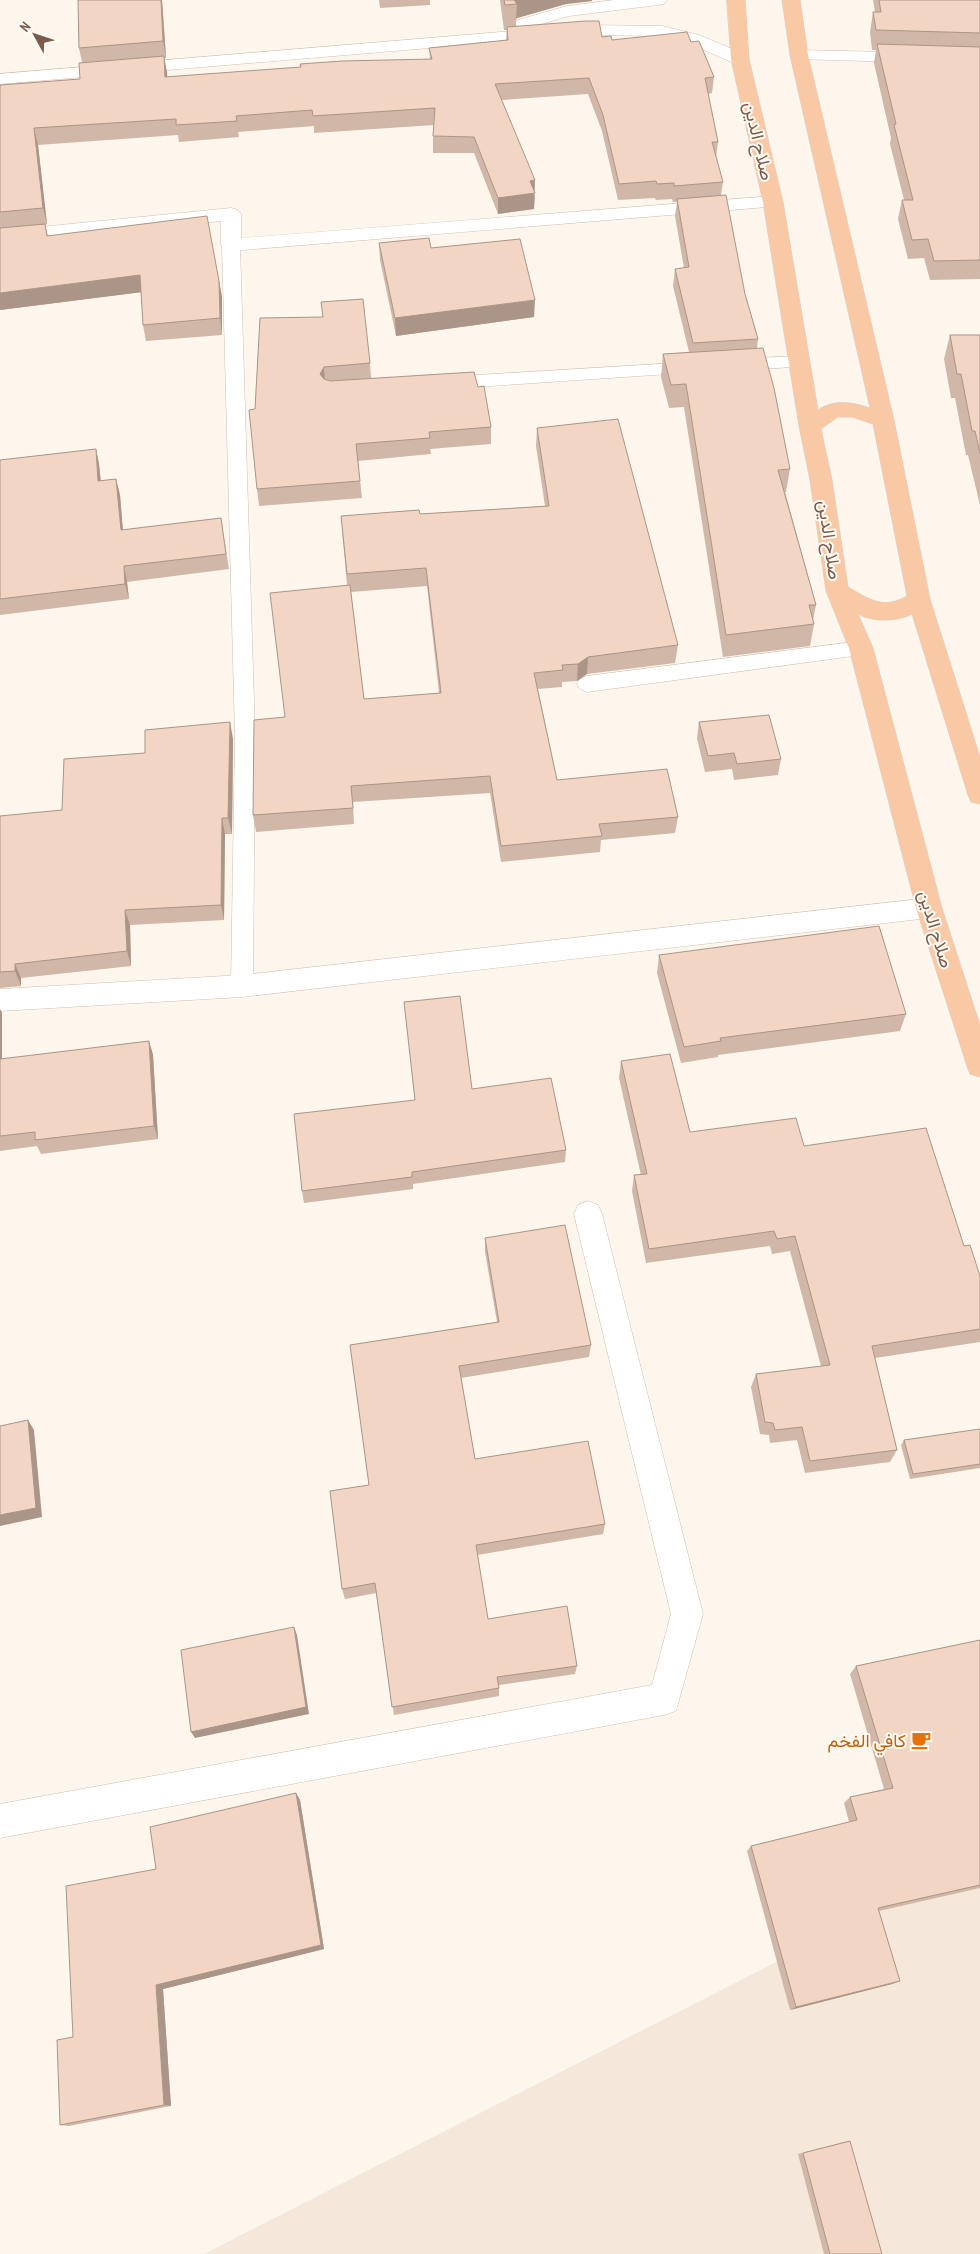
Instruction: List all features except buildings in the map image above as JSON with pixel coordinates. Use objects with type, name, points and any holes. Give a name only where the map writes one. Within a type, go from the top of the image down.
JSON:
[{"type":"highway","name":"صلاح الدين","points":[[736,0],[740,59],[773,202],[810,426],[821,480],[837,591],[861,648],[928,908],[980,1066]]},
{"type":"highway","points":[[790,0],[798,55],[883,420],[919,599],[980,795]]},
{"type":"highway","points":[[810,426],[833,410],[854,410],[883,420]]},
{"type":"highway","points":[[837,591],[870,610],[899,610],[919,599]]},
{"type":"street","points":[[496,37],[532,21],[567,11],[658,0]]},
{"type":"street","points":[[0,79],[585,30],[662,31],[693,40],[740,59]]},
{"type":"street","points":[[798,55],[980,59]]},
{"type":"street","points":[[0,237],[230,214],[231,245],[773,202]]},
{"type":"street","points":[[0,1000],[242,986],[928,908]]},
{"type":"street","points":[[0,1821],[664,1699],[687,1614],[588,1214]]},
{"type":"lane","points":[[231,245],[245,735],[242,986]]},
{"type":"lane","points":[[431,384],[800,362]]},
{"type":"lane","points":[[587,684],[861,648]]},
{"type":"shaded area","points":[[980,1858],[980,2254],[204,2254]]},
{"type":"place","name":"كافي الفخم","points":[[921,1740]]}]
